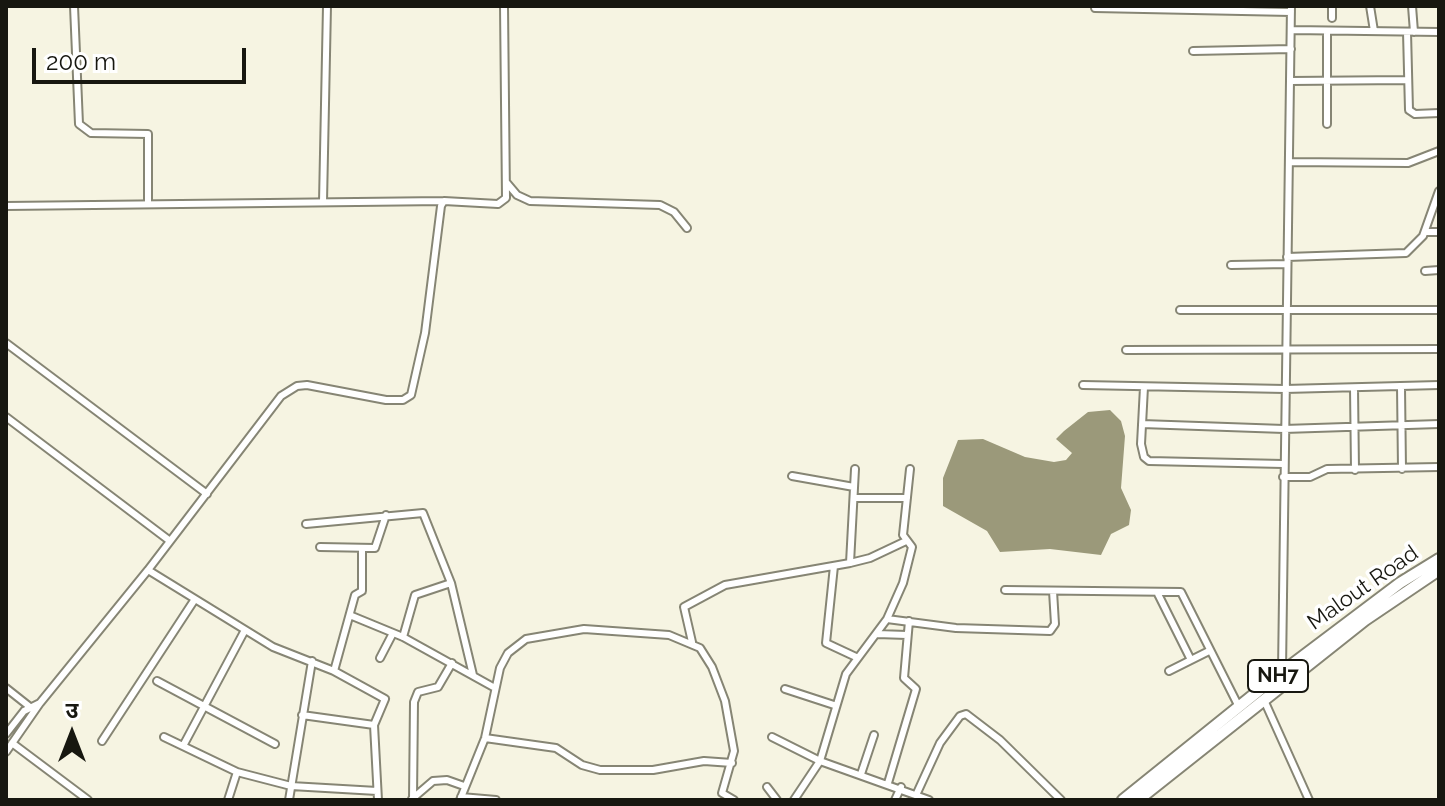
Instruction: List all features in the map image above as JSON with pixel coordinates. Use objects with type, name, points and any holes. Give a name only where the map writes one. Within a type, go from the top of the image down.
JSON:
[{"type":"highway","name":"Malout Road","points":[[1146,798],[1264,700],[1284,676],[1400,583],[1439,559]]},
{"type":"highway","name":"Malout Road","points":[[1123,800],[1240,707],[1405,590],[1439,570]]},
{"type":"street","points":[[74,6],[79,124],[91,133],[148,134],[148,203]]},
{"type":"street","points":[[323,202],[327,6]]},
{"type":"street","points":[[6,206],[444,201],[502,204],[506,198],[504,6]]},
{"type":"street","points":[[1332,6],[1332,18]]},
{"type":"street","points":[[1370,6],[1374,31]]},
{"type":"street","points":[[1412,6],[1407,80],[1410,112],[1439,113]]},
{"type":"street","points":[[1095,8],[1291,9],[1283,464],[1284,676]]},
{"type":"street","points":[[1292,30],[1439,32]]},
{"type":"street","points":[[1327,32],[1327,124]]},
{"type":"street","points":[[1193,51],[1291,49]]},
{"type":"street","points":[[1290,81],[1407,80]]},
{"type":"street","points":[[1289,162],[1408,163],[1439,151]]},
{"type":"street","points":[[506,182],[517,195],[530,201],[660,205],[674,212],[687,228]]},
{"type":"street","points":[[1231,265],[1400,254],[1411,250],[1425,232],[1439,191]]},
{"type":"street","points":[[6,752],[40,703],[289,390],[307,385],[395,401],[411,395],[423,344],[444,201]]},
{"type":"street","points":[[1425,232],[1439,232]]},
{"type":"street","points":[[1425,271],[1439,270]]},
{"type":"street","points":[[1180,310],[1439,310]]},
{"type":"street","points":[[6,343],[207,494]]},
{"type":"street","points":[[1126,350],[1286,352],[1439,349]]},
{"type":"street","points":[[1083,385],[1285,389],[1439,385]]},
{"type":"street","points":[[1144,387],[1141,452],[1149,461],[1283,464]]},
{"type":"street","points":[[1401,387],[1402,469]]},
{"type":"street","points":[[1354,388],[1355,470]]},
{"type":"street","points":[[6,417],[170,541]]},
{"type":"street","points":[[1142,424],[1284,429],[1439,424]]},
{"type":"street","points":[[1283,477],[1310,477],[1327,469],[1439,467]]},
{"type":"street","points":[[850,563],[855,469]]},
{"type":"street","points":[[794,800],[820,761],[834,705],[856,657],[887,619],[908,565],[912,547],[903,535],[910,469]]},
{"type":"street","points":[[792,476],[854,487]]},
{"type":"street","points":[[854,498],[907,498]]},
{"type":"street","points":[[306,524],[423,513],[451,583],[473,675]]},
{"type":"street","points":[[320,547],[376,547],[386,515]]},
{"type":"street","points":[[734,800],[721,797],[734,751],[719,683],[707,657],[692,642],[684,607],[725,585],[850,563],[870,558],[906,541]]},
{"type":"street","points":[[334,671],[352,616],[355,595],[362,591],[362,549]]},
{"type":"street","points":[[834,566],[826,643],[856,657]]},
{"type":"street","points":[[148,570],[282,652],[334,671],[385,699],[374,725],[378,800]]},
{"type":"street","points":[[403,637],[415,595],[451,583]]},
{"type":"street","points":[[1005,590],[1184,595],[1209,651],[1240,707]]},
{"type":"street","points":[[887,619],[956,628],[1050,631],[1055,624],[1053,591]]},
{"type":"street","points":[[1157,592],[1191,660]]},
{"type":"street","points":[[102,741],[195,599]]},
{"type":"street","points":[[352,616],[403,637],[495,688]]},
{"type":"street","points":[[888,783],[916,691],[905,681],[909,621]]},
{"type":"street","points":[[496,800],[460,798],[485,738],[500,668],[516,643],[546,633],[584,629],[626,631],[692,642]]},
{"type":"street","points":[[183,746],[245,630]]},
{"type":"street","points":[[380,658],[393,633]]},
{"type":"street","points":[[877,634],[907,635]]},
{"type":"street","points":[[1169,671],[1209,651]]},
{"type":"street","points":[[289,800],[312,661]]},
{"type":"street","points":[[412,800],[414,702],[418,692],[438,687],[452,663]]},
{"type":"street","points":[[157,681],[275,744]]},
{"type":"street","points":[[6,688],[30,707]]},
{"type":"street","points":[[785,689],[834,705]]},
{"type":"street","points":[[1264,700],[1309,800]]},
{"type":"street","points":[[6,734],[30,707],[40,703]]},
{"type":"street","points":[[917,793],[940,743],[960,716],[966,714],[1000,740],[1061,800]]},
{"type":"street","points":[[302,715],[374,725]]},
{"type":"street","points":[[861,774],[874,735]]},
{"type":"street","points":[[164,737],[237,772],[291,786],[377,791]]},
{"type":"street","points":[[772,737],[820,761],[901,787],[929,800]]},
{"type":"street","points":[[485,738],[556,748],[582,765],[600,770],[653,770],[704,761],[732,763]]},
{"type":"street","points":[[12,743],[88,800]]},
{"type":"street","points":[[228,800],[237,772]]},
{"type":"street","points":[[412,800],[433,781],[447,780],[464,786]]},
{"type":"street","points":[[767,787],[777,800]]},
{"type":"street","points":[[895,800],[901,787]]},
{"type":"shaded area","points":[[1110,410],[1121,421],[1125,436],[1121,488],[1131,510],[1129,525],[1111,534],[1101,555],[1050,549],[1000,552],[987,531],[943,506],[943,478],[958,440],[983,439],[1025,457],[1054,462],[1066,460],[1072,453],[1056,439],[1088,412]]}]
